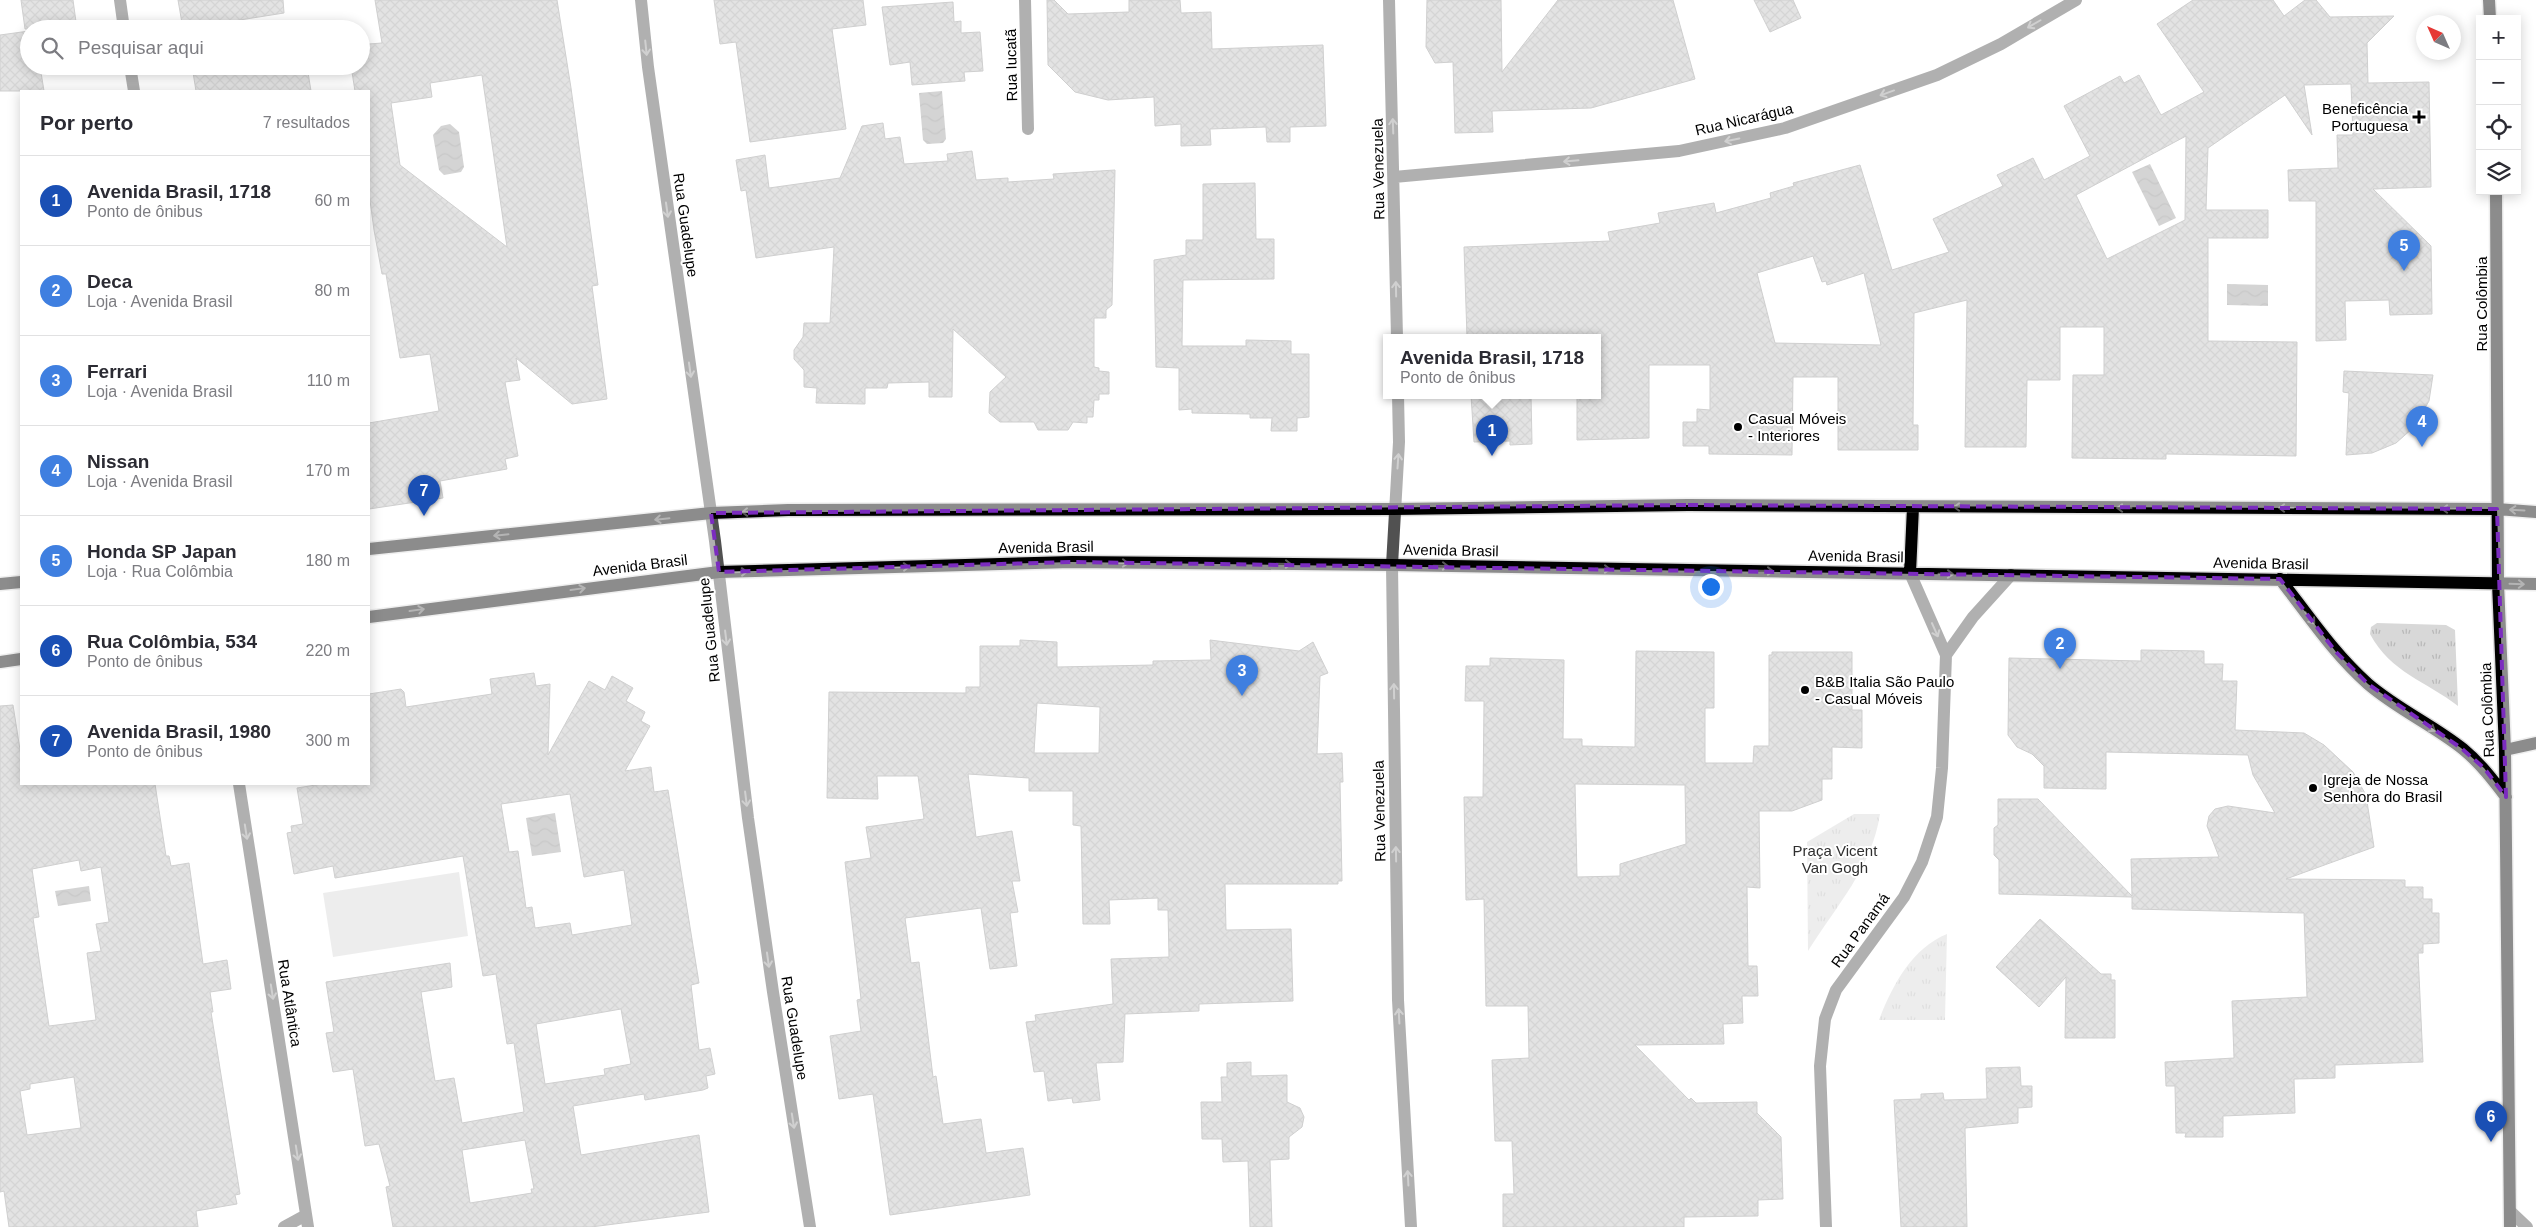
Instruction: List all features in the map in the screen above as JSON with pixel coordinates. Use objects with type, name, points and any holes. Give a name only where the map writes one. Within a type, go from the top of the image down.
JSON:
[{"type":"main road","points":[[2489,0],[2490,15]]},
{"type":"main road","name":"Rua Colômbia","points":[[2496,195],[2498,583],[2506,798],[2510,1227]]},
{"type":"main road","points":[[370,549],[711,513],[788,510],[1394,509],[1688,505],[2497,509],[2536,512]]},
{"type":"main road","points":[[1910,574],[1912,507]]},
{"type":"main road","name":"Avenida Brasil","points":[[370,617],[719,572],[1072,562],[1392,565],[2536,584]]},
{"type":"main road","points":[[2280,580],[2336,652],[2368,684],[2399,708],[2462,748],[2484,768],[2506,798]]},
{"type":"main road","points":[[0,584],[20,582]]},
{"type":"main road","points":[[0,662],[20,659]]},
{"type":"main road","points":[[2505,750],[2536,743]]},
{"type":"street","points":[[120,0],[123,20]]},
{"type":"street","name":"Rua Guadelupe","points":[[641,0],[648,67],[719,572],[767,954],[810,1227]]},
{"type":"street","name":"Rua Iucatã","points":[[1026,0],[1028,129]]},
{"type":"street","name":"Rua Venezuela","points":[[1389,0],[1397,334]]},
{"type":"street","name":"Rua Nicarágua","points":[[1394,177],[1679,151],[1785,128],[1937,75],[2001,44],[2076,0]]},
{"type":"street","points":[[131,75],[134,90]]},
{"type":"street","name":"Rua Venezuela","points":[[1398,399],[1399,442],[1392,565],[1398,1000],[1411,1227]]},
{"type":"street","name":"Rua Panamá","points":[[1826,1227],[1820,1066],[1825,1019],[1836,990],[1904,897],[1922,862],[1937,817],[1942,768],[1946,655],[1910,574]]},
{"type":"street","points":[[1946,655],[1973,617],[2011,575]]},
{"type":"street","name":"Rua Atlântica","points":[[239,785],[307,1221]]},
{"type":"street","points":[[2510,1211],[2527,1227]]},
{"type":"street","points":[[284,1227],[307,1221]]},
{"type":"highlighted area","points":[[1688,505],[2497,509],[2506,797],[2484,768],[2461,748],[2368,684],[2336,652],[2280,579],[1072,562],[719,572],[711,513]]},
{"type":"green space","points":[[2377,623],[2446,625],[2455,630],[2458,706],[2410,675],[2388,658],[2370,634],[2371,627]]},
{"type":"green space","name":"Praça Vicent Van Gogh","points":[[1854,814],[1880,814],[1876,834],[1861,869],[1808,951],[1807,842]]},
{"type":"green space","points":[[459,872],[468,936],[333,957],[323,893]]},
{"type":"green space","points":[[1947,934],[1945,1020],[1879,1020],[1890,994],[1905,969],[1923,949]]},
{"type":"water","points":[[942,91],[946,139],[943,143],[927,144],[923,140],[919,93]]},
{"type":"water","points":[[450,124],[459,132],[464,167],[461,172],[444,175],[439,170],[433,135],[441,126]]},
{"type":"water","points":[[2150,164],[2176,218],[2159,226],[2132,172]]},
{"type":"water","points":[[2227,284],[2268,285],[2268,306],[2227,305]]},
{"type":"water","points":[[555,813],[561,852],[532,856],[526,818]]},
{"type":"water","points":[[89,886],[91,901],[58,906],[55,891]]},
{"type":"building","points":[[21,0],[73,0],[76,20],[24,20]]},
{"type":"building","points":[[178,0],[283,0],[284,13],[240,20],[181,20]]},
{"type":"building","points":[[375,0],[557,0],[598,285],[592,286],[607,399],[572,404],[516,358],[520,380],[505,382],[518,456],[505,459],[507,469],[440,481],[443,498],[370,509],[370,423],[439,411],[430,354],[400,358],[386,274],[382,274],[370,200],[370,90],[355,90],[352,75],[370,75],[370,44],[382,43]],"holes":[[[482,75],[507,247],[400,165],[391,103],[432,97],[430,83]]]},
{"type":"building","points":[[714,0],[863,0],[866,25],[832,29],[846,129],[750,142],[736,42],[720,44]]},
{"type":"building","points":[[1047,0],[1054,0],[1068,14],[1129,12],[1129,0],[1180,0],[1181,13],[1211,12],[1212,49],[1323,45],[1326,126],[1290,127],[1290,142],[1267,142],[1266,127],[1210,129],[1211,145],[1181,146],[1181,124],[1155,126],[1154,97],[1108,100],[1075,92],[1048,65]]},
{"type":"building","points":[[1427,0],[1501,0],[1502,72],[1558,0],[1673,0],[1695,79],[1591,108],[1492,111],[1493,132],[1455,133],[1453,62],[1435,63],[1426,47]]},
{"type":"building","points":[[1754,0],[1793,0],[1801,18],[1770,32]]},
{"type":"building","points":[[2193,0],[2273,0],[2284,16],[2305,0],[2316,0],[2330,17],[2394,16],[2367,43],[2368,83],[2429,82],[2431,187],[2373,189],[2431,246],[2432,314],[2390,315],[2389,300],[2345,301],[2346,340],[2316,341],[2316,201],[2289,201],[2288,170],[2338,168],[2337,135],[2353,135],[2351,84],[2304,85],[2312,135],[2285,95],[2208,148],[2206,210],[2268,210],[2268,238],[2208,238],[2208,341],[2297,342],[2296,456],[2166,454],[2166,459],[2072,458],[2073,375],[2104,375],[2104,327],[2060,327],[2060,380],[2027,380],[2026,447],[1965,447],[1967,300],[1914,313],[1913,425],[1918,425],[1918,450],[1838,450],[1838,377],[1793,377],[1792,455],[1709,454],[1709,446],[1683,446],[1683,422],[1697,422],[1697,409],[1710,410],[1710,365],[1649,365],[1649,438],[1577,440],[1577,399],[1601,399],[1601,334],[1467,334],[1464,247],[1610,241],[1608,232],[1660,223],[1658,213],[1714,203],[1716,213],[1771,198],[1770,193],[1794,186],[1793,183],[1860,165],[1892,270],[1949,252],[1933,219],[2003,186],[1997,175],[2033,158],[2044,180],[2090,156],[2064,106],[2120,76],[2124,83],[2139,75],[2161,115],[2204,92],[2157,24]],"holes":[[[2186,136],[2185,220],[2107,259],[2076,195]],[[1813,256],[1822,282],[1826,281],[1827,285],[1864,273],[1881,345],[1775,343],[1757,273]]]},
{"type":"building","points":[[953,2],[954,22],[961,21],[961,33],[980,32],[983,71],[964,72],[965,81],[912,85],[910,62],[890,65],[882,7]]},
{"type":"building","points":[[20,32],[20,75],[41,75],[44,90],[0,91],[0,35]]},
{"type":"building","points":[[193,75],[308,75],[311,90],[196,90]]},
{"type":"building","points":[[883,123],[885,139],[900,137],[904,164],[948,161],[947,154],[972,151],[976,180],[1008,178],[1008,182],[1054,179],[1053,174],[1115,170],[1112,305],[1106,310],[1106,318],[1094,318],[1094,367],[1099,368],[1099,371],[1109,372],[1109,394],[1099,394],[1099,400],[1094,400],[1093,417],[1087,417],[1087,423],[1073,422],[1068,430],[1038,430],[1034,422],[1000,422],[989,413],[990,392],[1006,377],[953,329],[952,397],[929,397],[929,382],[888,383],[887,388],[865,388],[865,404],[816,403],[817,388],[804,387],[804,370],[794,359],[794,350],[803,337],[804,323],[830,323],[834,247],[756,258],[746,190],[741,191],[736,160],[765,155],[769,188],[840,178],[862,126]]},
{"type":"building","points":[[1255,183],[1256,239],[1274,239],[1274,279],[1183,280],[1182,346],[1246,346],[1246,340],[1291,341],[1291,354],[1309,354],[1309,417],[1297,418],[1297,431],[1271,431],[1272,418],[1250,418],[1250,414],[1192,413],[1192,409],[1179,410],[1179,368],[1156,367],[1154,260],[1186,255],[1186,240],[1203,240],[1203,184]]},
{"type":"building","points":[[2344,371],[2433,375],[2429,401],[2413,428],[2396,443],[2372,453],[2346,455],[2349,393],[2343,392]]},
{"type":"building","points":[[1471,399],[1531,399],[1532,444],[1510,445],[1510,441],[1474,442]]},
{"type":"building","points":[[1020,640],[1057,642],[1057,667],[1153,665],[1153,661],[1211,660],[1210,640],[1299,651],[1313,642],[1328,673],[1320,676],[1317,754],[1342,753],[1343,782],[1340,782],[1342,881],[1338,881],[1338,884],[1225,884],[1226,930],[1291,929],[1293,1001],[1199,1004],[1199,1011],[1125,1014],[1123,1062],[1096,1063],[1100,1100],[1073,1103],[1072,1098],[1048,1101],[1044,1071],[1034,1072],[1026,1022],[1036,1021],[1035,1015],[1113,1004],[1111,959],[1169,957],[1168,910],[1158,910],[1158,898],[1109,900],[1110,924],[1083,924],[1081,826],[1073,825],[1073,791],[1029,791],[1029,778],[968,774],[976,837],[1012,831],[1020,881],[1012,881],[1018,912],[1010,913],[1017,966],[990,969],[981,908],[905,918],[911,963],[919,962],[933,1077],[936,1076],[943,1124],[981,1119],[986,1153],[1023,1148],[1030,1195],[890,1215],[873,1094],[839,1099],[830,1036],[861,1031],[857,1000],[861,999],[845,862],[871,858],[866,827],[924,819],[918,776],[877,776],[878,799],[827,798],[829,692],[966,693],[966,687],[980,687],[980,646],[1020,646]],"holes":[[[1037,703],[1100,707],[1099,753],[1034,753]]]},
{"type":"building","points":[[2141,650],[2204,651],[2204,664],[2223,664],[2222,681],[2237,681],[2235,730],[2304,733],[2324,745],[2353,772],[2366,795],[2374,847],[2286,879],[2405,880],[2405,887],[2423,887],[2423,899],[2432,899],[2432,913],[2439,913],[2439,943],[2423,944],[2423,953],[2418,953],[2423,1062],[2335,1065],[2335,1078],[2294,1079],[2295,1113],[2223,1116],[2223,1137],[2185,1137],[2186,1133],[2176,1133],[2175,1086],[2166,1086],[2165,1062],[2234,1058],[2232,1001],[2307,997],[2304,913],[2132,909],[2132,897],[1999,894],[1999,860],[1994,855],[1994,828],[1998,825],[1998,799],[2038,799],[2132,896],[2131,859],[2219,857],[2207,826],[2209,816],[2215,809],[2228,806],[2275,813],[2253,775],[2248,755],[2106,752],[2106,789],[2044,788],[2044,766],[2032,754],[2017,747],[2008,735],[2009,658],[2141,661]]},
{"type":"building","points":[[1636,651],[1714,652],[1714,708],[1705,708],[1705,763],[1753,763],[1754,746],[1769,746],[1769,655],[1772,655],[1772,652],[1852,652],[1852,710],[1862,710],[1862,748],[1832,747],[1832,779],[1822,779],[1822,800],[1792,811],[1759,811],[1760,888],[1747,887],[1748,966],[1757,966],[1758,996],[1742,996],[1743,1023],[1723,1024],[1724,1044],[1635,1045],[1689,1100],[1691,1098],[1696,1103],[1757,1102],[1757,1113],[1781,1137],[1783,1199],[1758,1200],[1758,1216],[1684,1217],[1684,1227],[1503,1227],[1503,1194],[1514,1194],[1512,1141],[1495,1141],[1492,1060],[1529,1058],[1528,1006],[1486,1006],[1484,899],[1466,900],[1464,797],[1483,797],[1484,701],[1465,701],[1466,666],[1490,666],[1490,658],[1564,660],[1563,739],[1582,739],[1582,746],[1635,747]],"holes":[[[1575,784],[1685,785],[1686,844],[1620,864],[1620,876],[1577,877]]]},
{"type":"building","points":[[534,673],[536,686],[550,684],[548,755],[589,681],[605,690],[612,676],[633,688],[626,701],[645,712],[641,721],[650,726],[625,771],[651,767],[654,792],[668,790],[699,983],[691,985],[699,1050],[710,1048],[715,1074],[706,1076],[708,1088],[703,1090],[645,1100],[644,1094],[573,1106],[581,1155],[699,1135],[709,1212],[591,1227],[393,1227],[386,1187],[390,1186],[379,1144],[365,1146],[353,1069],[333,1072],[326,1033],[334,1032],[326,982],[450,963],[452,987],[421,992],[435,1081],[454,1078],[462,1123],[524,1112],[514,1043],[507,1044],[496,974],[483,976],[463,856],[335,878],[333,866],[294,874],[287,833],[292,832],[291,826],[303,824],[297,788],[316,785],[370,785],[370,694],[401,689],[404,692],[406,707],[492,694],[490,679]],"holes":[[[570,794],[584,877],[624,870],[632,925],[572,935],[570,923],[535,928],[532,907],[526,908],[518,851],[509,852],[501,804]],[[621,1009],[631,1064],[604,1069],[605,1075],[545,1084],[536,1024]],[[525,1140],[534,1189],[531,1189],[532,1193],[470,1203],[462,1150]]]},
{"type":"building","points":[[13,705],[20,750],[20,785],[155,785],[166,856],[169,856],[171,866],[189,863],[203,964],[227,960],[231,989],[210,992],[213,1012],[211,1012],[240,1194],[235,1195],[237,1204],[196,1211],[198,1227],[9,1227],[4,1191],[0,1192],[0,706]],"holes":[[[79,860],[81,871],[101,867],[109,922],[96,924],[101,951],[87,953],[96,1020],[49,1026],[33,918],[39,917],[32,869]],[[74,1077],[81,1128],[27,1135],[20,1091],[30,1089],[30,1084]]]},
{"type":"building","points":[[2040,919],[2101,974],[2111,974],[2111,980],[2115,980],[2115,1038],[2065,1038],[2066,977],[2039,1007],[1996,967]]},
{"type":"building","points":[[1251,1062],[1251,1076],[1287,1075],[1287,1102],[1300,1108],[1304,1117],[1302,1127],[1289,1137],[1289,1159],[1270,1160],[1272,1227],[1250,1227],[1248,1161],[1223,1162],[1222,1139],[1202,1139],[1201,1102],[1222,1102],[1221,1077],[1227,1077],[1227,1063]]},
{"type":"building","points":[[2020,1067],[2021,1086],[2032,1086],[2032,1107],[2018,1108],[2018,1123],[1965,1128],[1967,1227],[1901,1227],[1894,1100],[1921,1099],[1921,1094],[1943,1093],[1944,1100],[1987,1099],[1986,1068]]},
{"type":"place","name":"Beneficência Portuguesa","points":[[2419,117]]},
{"type":"place","name":"Honda SP Japan","points":[[2404,271]]},
{"type":"place","name":"Casual Móveis - Interiores","points":[[1738,427]]},
{"type":"place","name":"Nissan","points":[[2422,447]]},
{"type":"place","name":"Avenida Brasil, 1718","points":[[1492,456]]},
{"type":"place","name":"Avenida Brasil, 1980","points":[[424,516]]},
{"type":"place","name":"Deca","points":[[2060,669]]},
{"type":"place","name":"B&B Italia São Paulo - Casual Móveis","points":[[1805,690]]},
{"type":"place","name":"Ferrari","points":[[1242,696]]},
{"type":"place","name":"Igreja de Nossa Senhora do Brasil","points":[[2313,788]]},
{"type":"place","name":"Rua Colômbia, 534","points":[[2491,1142]]}]
